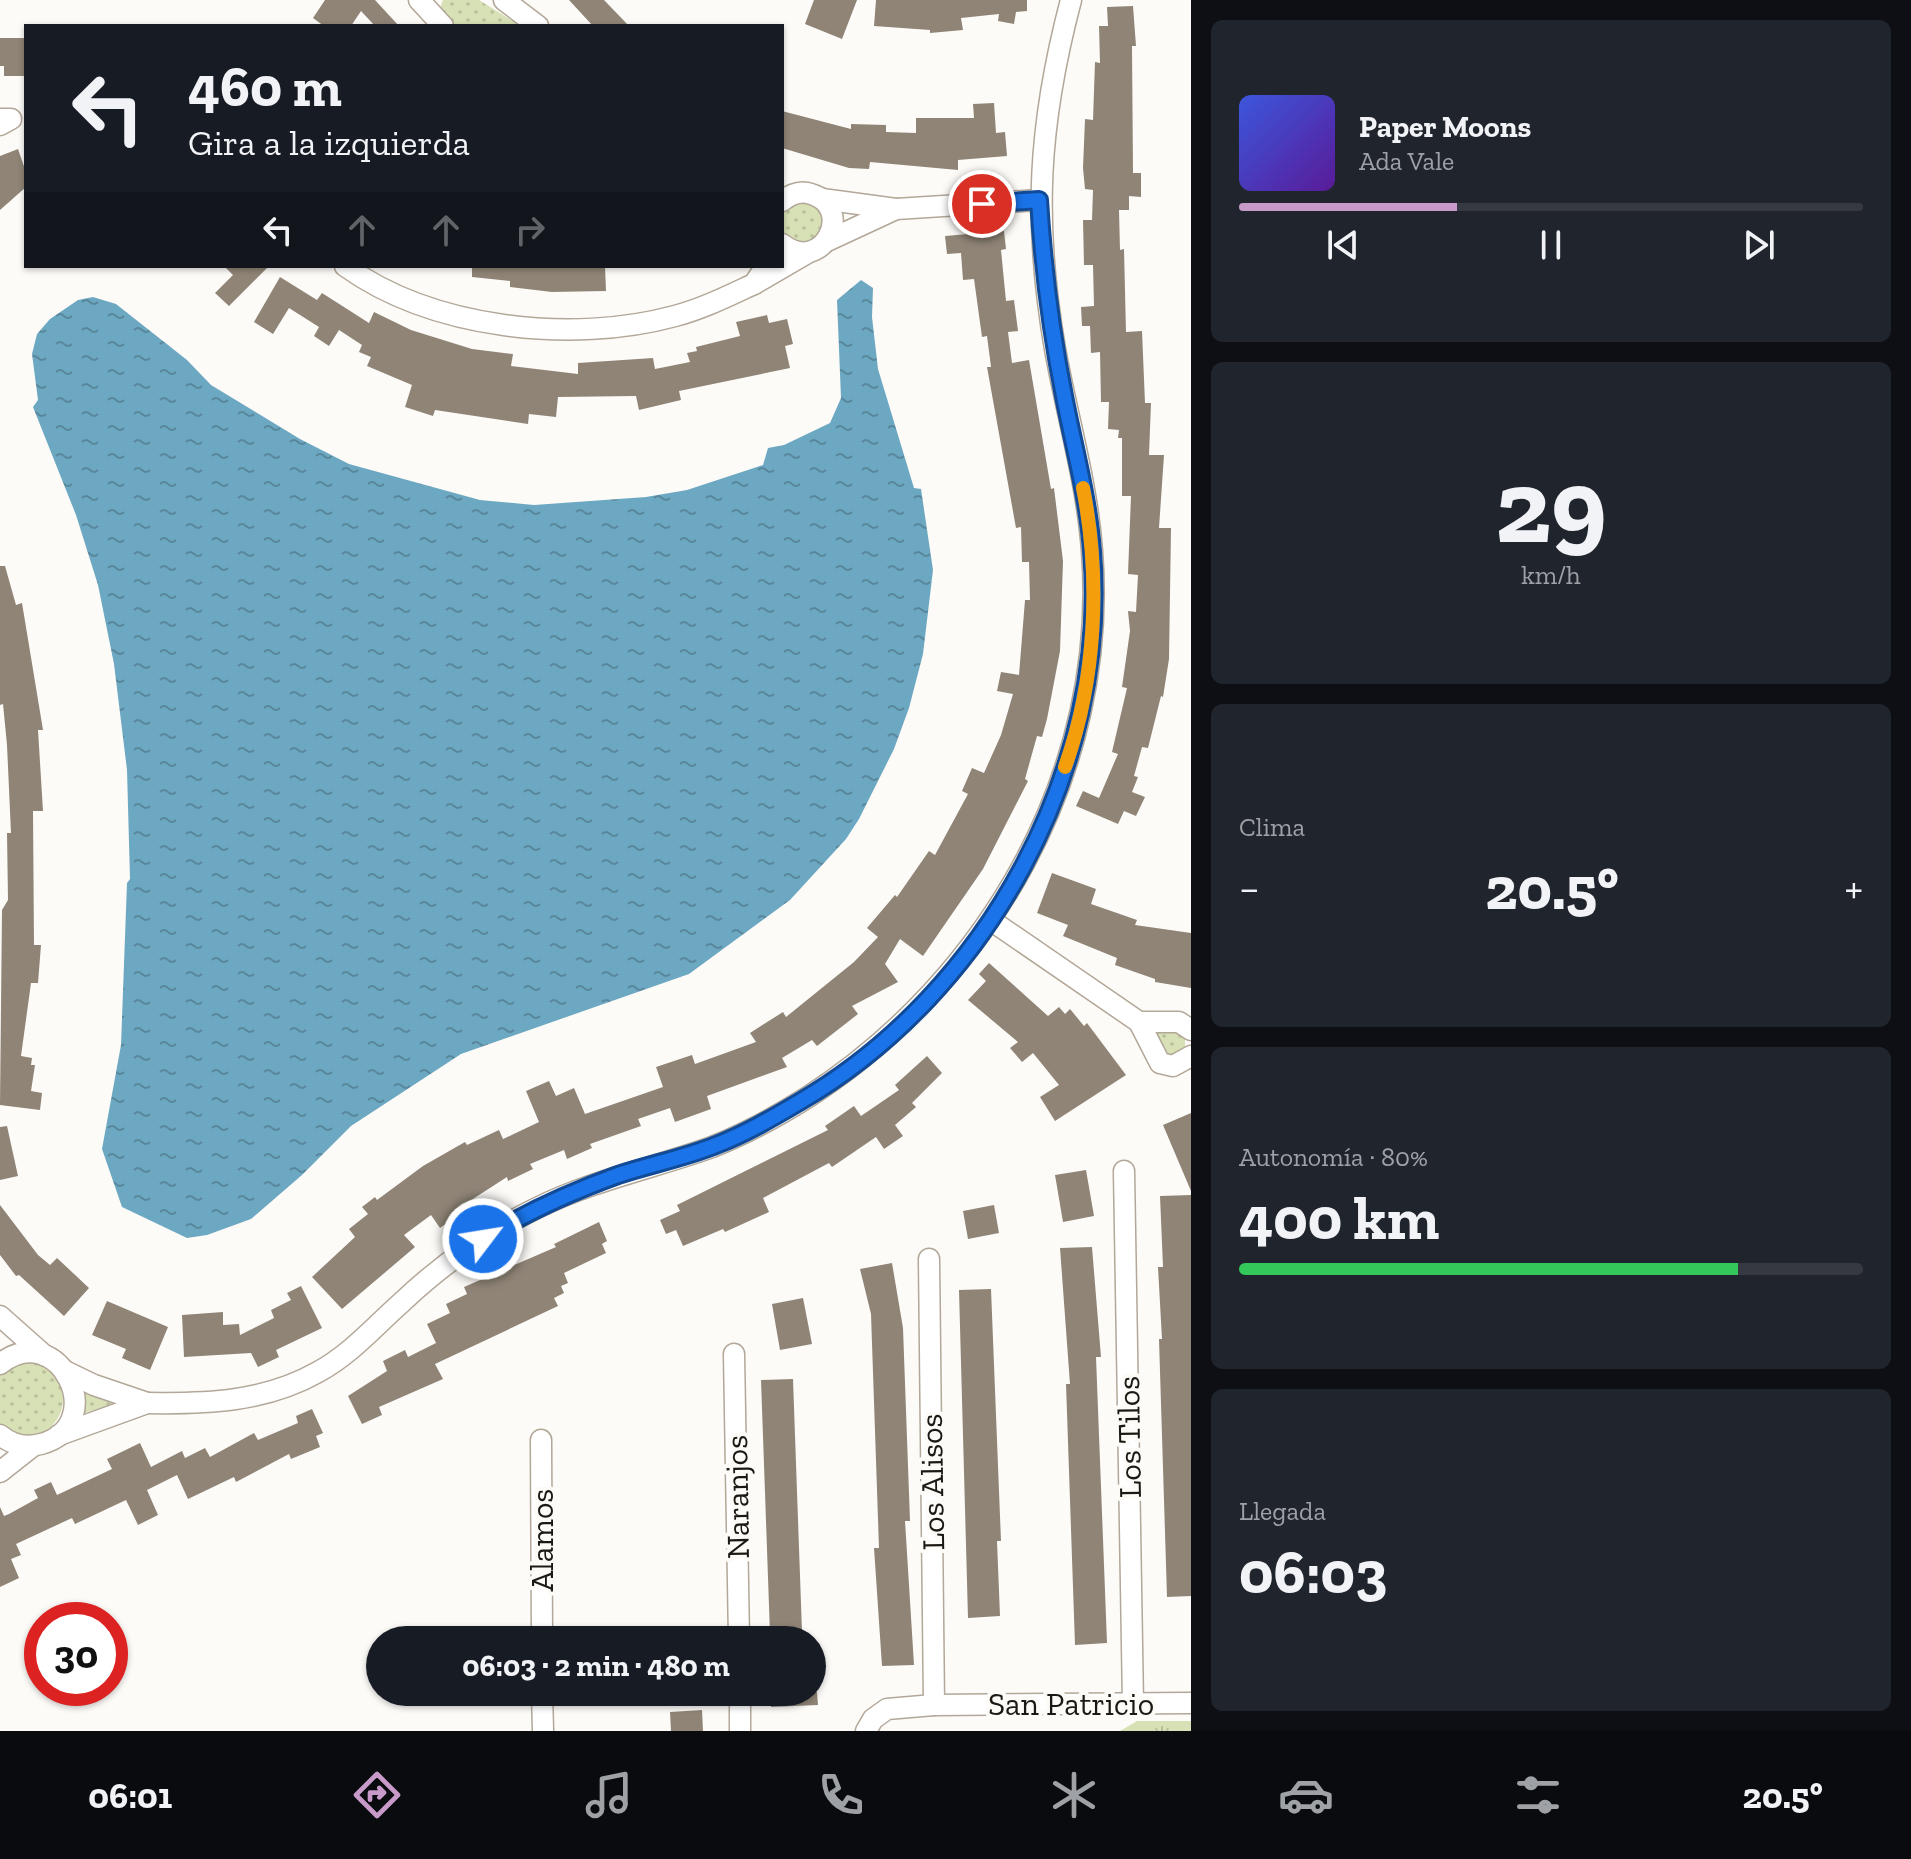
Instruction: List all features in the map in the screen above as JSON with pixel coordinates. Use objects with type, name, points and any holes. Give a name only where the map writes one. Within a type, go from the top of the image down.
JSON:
[{"type":"street","points":[[419,0],[441,24]]},
{"type":"street","points":[[439,0],[441,24]]},
{"type":"street","points":[[504,0],[535,24]]},
{"type":"street","points":[[0,1472],[33,1446],[147,1403],[234,1401],[261,1395],[318,1372],[354,1347],[436,1273],[513,1221],[582,1189],[717,1145],[791,1107],[881,1044],[924,1004],[992,921],[1033,846],[1068,757],[1083,697],[1094,600],[1088,515],[1054,344],[1039,200],[1043,135],[1071,0]]},
{"type":"street","points":[[788,194],[896,209],[1039,200]]},
{"type":"street","points":[[818,246],[832,214],[822,199]]},
{"type":"street","points":[[784,266],[818,246],[896,209]]},
{"type":"street","points":[[784,245],[792,251],[818,246]]},
{"type":"street","points":[[349,268],[379,285],[449,313],[518,327],[589,329],[675,317],[754,284],[781,268]]},
{"type":"street","points":[[754,284],[765,268]]},
{"type":"street","points":[[992,921],[1139,1022],[1160,1063],[1173,1066],[1191,1056]]},
{"type":"street","points":[[1139,1022],[1179,1022],[1191,1030]]},
{"type":"street","name":"Los Tilos","points":[[1124,1171],[1133,1704]]},
{"type":"street","name":"Los Alisos","points":[[929,1259],[934,1705]]},
{"type":"street","points":[[0,1316],[65,1371],[94,1385],[147,1403]]},
{"type":"street","name":"Naranjos","points":[[734,1354],[739,1626]]},
{"type":"street","points":[[0,1364],[17,1355],[44,1355]]},
{"type":"street","points":[[59,1435],[74,1411],[72,1383],[65,1371]]},
{"type":"street","points":[[0,1435],[18,1445],[33,1446]]},
{"type":"street","name":"Alamos","points":[[541,1440],[542,1626]]},
{"type":"street","name":"San Patricio","points":[[866,1731],[879,1713],[887,1709],[934,1705],[1191,1703]]},
{"type":"street","points":[[542,1706],[543,1731]]},
{"type":"street","points":[[740,1706],[740,1731]]},
{"type":"green space","points":[[443,0],[479,0],[518,24],[448,24],[440,8]]},
{"type":"green space","points":[[802,201],[817,207],[823,222],[817,237],[802,243],[787,237],[784,212],[787,207]]},
{"type":"green space","points":[[1169,1027],[1185,1038],[1185,1049],[1167,1060],[1156,1034]]},
{"type":"green space","points":[[36,1361],[57,1379],[63,1401],[55,1422],[33,1438],[0,1429],[0,1369],[12,1362]]},
{"type":"green space","points":[[77,1386],[121,1403],[76,1415]]},
{"type":"green space","points":[[1137,1721],[1191,1721],[1191,1731],[1120,1731]]},
{"type":"water","points":[[861,280],[873,288],[872,317],[878,369],[914,488],[921,489],[933,570],[923,654],[909,708],[894,749],[846,839],[790,900],[689,974],[461,1054],[351,1126],[302,1175],[251,1219],[207,1235],[187,1238],[122,1207],[102,1149],[121,1045],[127,883],[130,879],[127,770],[114,664],[98,585],[76,515],[33,407],[38,400],[32,354],[37,334],[50,319],[78,300],[93,297],[116,304],[187,360],[211,385],[300,439],[349,464],[480,500],[534,505],[646,497],[687,490],[763,465],[768,448],[784,445],[830,423],[841,398],[837,300]]},
{"type":"building","points":[[325,0],[375,0],[397,24],[373,24],[361,11],[352,24],[321,24],[313,18]]},
{"type":"building","points":[[569,0],[604,0],[627,24],[591,24]]},
{"type":"building","points":[[814,0],[857,0],[842,39],[805,24]]},
{"type":"building","points":[[876,0],[1027,0],[1027,11],[1016,12],[1014,24],[998,21],[999,14],[961,18],[963,30],[930,33],[930,30],[874,26]]},
{"type":"building","points":[[1133,6],[1136,46],[1132,46],[1133,173],[1141,173],[1141,197],[1129,196],[1129,210],[1119,210],[1120,250],[1124,249],[1126,332],[1142,331],[1145,403],[1151,403],[1149,455],[1164,455],[1159,528],[1171,528],[1169,659],[1163,697],[1148,748],[1142,747],[1134,776],[1138,777],[1132,792],[1145,797],[1136,816],[1124,811],[1118,824],[1076,806],[1083,791],[1099,798],[1118,754],[1112,752],[1127,688],[1122,687],[1130,631],[1128,611],[1136,612],[1138,575],[1128,574],[1131,496],[1122,496],[1122,438],[1118,438],[1119,430],[1108,429],[1109,402],[1101,402],[1100,352],[1091,353],[1090,326],[1082,326],[1081,307],[1094,306],[1093,265],[1084,265],[1083,220],[1092,220],[1093,190],[1085,189],[1083,168],[1085,119],[1093,120],[1095,62],[1100,63],[1099,26],[1108,26],[1107,7]]},
{"type":"building","points":[[0,38],[24,38],[24,76],[4,76],[4,66],[0,66]]},
{"type":"building","points":[[994,103],[996,133],[1005,132],[1007,156],[958,160],[958,170],[870,162],[869,169],[849,168],[784,149],[784,112],[851,129],[851,124],[886,125],[886,132],[916,133],[916,118],[974,118],[973,104]]},
{"type":"building","points":[[18,149],[24,166],[24,189],[0,210],[0,156]]},
{"type":"building","points":[[1004,231],[1006,249],[1001,250],[1006,301],[1014,300],[1018,331],[1008,332],[1012,363],[1029,360],[1051,489],[1054,488],[1063,561],[1060,651],[1047,719],[1042,737],[1037,736],[1025,779],[1028,781],[983,869],[923,956],[900,939],[885,964],[898,982],[852,1006],[858,1014],[817,1046],[812,1040],[782,1058],[787,1067],[707,1096],[711,1109],[675,1122],[670,1108],[638,1119],[641,1126],[590,1144],[592,1148],[567,1159],[564,1150],[530,1164],[533,1169],[508,1181],[507,1177],[451,1213],[455,1217],[440,1228],[431,1215],[404,1235],[415,1247],[342,1309],[312,1277],[355,1237],[349,1229],[368,1214],[362,1207],[375,1197],[377,1200],[423,1166],[465,1142],[467,1145],[499,1130],[503,1139],[539,1122],[526,1091],[549,1081],[556,1096],[574,1088],[585,1114],[663,1087],[656,1067],[692,1055],[695,1064],[756,1042],[750,1033],[783,1012],[786,1017],[854,962],[878,937],[867,928],[895,895],[897,897],[929,851],[935,855],[968,794],[962,791],[972,768],[984,773],[1001,735],[1013,694],[997,691],[1001,672],[1019,675],[1025,600],[1030,600],[1029,562],[1022,562],[1021,527],[1016,528],[987,367],[991,367],[987,336],[982,337],[974,279],[963,280],[961,253],[947,254],[945,236]]},
{"type":"building","points":[[226,268],[267,268],[229,306],[215,293],[233,275]]},
{"type":"building","points":[[472,268],[605,268],[606,291],[552,292],[510,287],[510,281],[472,277]]},
{"type":"building","points":[[280,277],[317,300],[322,293],[369,323],[374,312],[411,330],[472,349],[513,354],[511,366],[578,374],[578,363],[653,358],[655,369],[690,362],[687,353],[697,351],[696,347],[740,336],[736,322],[767,315],[769,323],[787,319],[793,344],[785,346],[790,368],[679,391],[681,400],[639,410],[636,396],[558,397],[556,417],[529,414],[528,424],[435,410],[433,416],[405,407],[412,385],[367,366],[371,357],[359,352],[362,345],[339,330],[329,346],[314,336],[319,327],[289,308],[273,334],[254,322]]},
{"type":"building","points":[[0,566],[5,566],[16,605],[22,603],[43,730],[38,730],[43,811],[33,811],[34,945],[41,945],[38,983],[31,983],[21,1056],[32,1058],[31,1065],[35,1065],[31,1091],[42,1093],[40,1110],[0,1105],[2,910],[8,900],[7,833],[11,833],[7,745],[3,704],[0,705]]},
{"type":"building","points":[[1052,873],[1096,889],[1091,904],[1137,920],[1135,925],[1191,933],[1191,988],[1155,982],[1155,979],[1115,965],[1117,958],[1063,936],[1068,925],[1037,913]]},
{"type":"building","points":[[989,963],[1048,1016],[1059,1007],[1065,1014],[1070,1009],[1084,1026],[1087,1023],[1126,1075],[1055,1121],[1040,1097],[1059,1085],[1033,1053],[1022,1062],[1010,1048],[1018,1042],[968,1000],[986,981],[979,974]]},
{"type":"building","points":[[927,1056],[942,1073],[912,1103],[916,1107],[895,1125],[903,1136],[884,1149],[876,1137],[832,1167],[829,1163],[763,1198],[769,1212],[725,1232],[723,1229],[683,1246],[676,1230],[666,1234],[660,1220],[680,1211],[677,1205],[828,1130],[825,1126],[854,1106],[861,1116],[899,1090],[895,1085]]},
{"type":"building","points":[[1191,1113],[1191,1191],[1163,1125]]},
{"type":"building","points":[[7,1126],[18,1176],[0,1180],[0,1127]]},
{"type":"building","points":[[1086,1170],[1094,1216],[1063,1222],[1055,1175]]},
{"type":"building","points":[[1191,1195],[1191,1596],[1167,1597],[1159,1339],[1162,1339],[1158,1267],[1163,1267],[1160,1196]]},
{"type":"building","points":[[0,1205],[38,1255],[50,1265],[57,1258],[89,1288],[64,1316],[19,1275],[16,1276],[0,1255]]},
{"type":"building","points":[[994,1205],[999,1233],[968,1239],[963,1211]]},
{"type":"building","points":[[599,1222],[607,1241],[602,1244],[606,1253],[564,1273],[568,1283],[561,1286],[564,1293],[554,1298],[558,1306],[435,1364],[443,1379],[379,1407],[382,1415],[362,1424],[348,1396],[387,1371],[383,1361],[405,1350],[408,1357],[436,1343],[427,1324],[450,1313],[446,1304],[467,1294],[464,1287],[556,1247],[554,1244]]},
{"type":"building","points":[[1092,1247],[1101,1357],[1096,1357],[1107,1643],[1075,1645],[1066,1384],[1070,1384],[1060,1248]]},
{"type":"building","points":[[892,1263],[903,1328],[910,1521],[905,1521],[914,1665],[882,1666],[874,1548],[879,1548],[871,1314],[860,1269]]},
{"type":"building","points":[[301,1286],[322,1328],[276,1350],[279,1357],[258,1367],[251,1353],[184,1357],[182,1315],[223,1312],[223,1325],[239,1324],[240,1335],[274,1318],[271,1310],[291,1300],[287,1293]]},
{"type":"building","points":[[991,1289],[1001,1541],[997,1541],[1000,1616],[968,1618],[959,1290]]},
{"type":"building","points":[[803,1298],[812,1344],[780,1350],[772,1304]]},
{"type":"building","points":[[107,1301],[168,1327],[150,1370],[122,1358],[126,1349],[92,1335]]},
{"type":"building","points":[[793,1379],[802,1626],[770,1626],[761,1380]]},
{"type":"building","points":[[312,1409],[323,1433],[316,1436],[320,1447],[291,1459],[289,1454],[236,1482],[234,1477],[188,1499],[177,1475],[147,1490],[158,1515],[138,1525],[126,1500],[75,1524],[72,1518],[16,1544],[21,1555],[11,1559],[19,1578],[0,1587],[0,1507],[4,1516],[9,1514],[38,1498],[34,1490],[51,1482],[57,1495],[112,1469],[107,1459],[140,1443],[151,1467],[182,1451],[185,1458],[205,1448],[210,1457],[254,1433],[258,1440],[298,1423],[296,1416]]},
{"type":"building","points":[[702,1710],[703,1731],[671,1731],[670,1712]]},
{"type":"slow traffic","points":[[1065,767],[1083,697],[1094,600],[1092,554],[1083,488]]},
{"type":"route","points":[[483,1239],[537,1208],[582,1189],[717,1145],[805,1099],[845,1072],[924,1004],[960,962],[992,921],[1027,858],[1068,757],[1083,697],[1094,600],[1092,554],[1088,515],[1054,344],[1039,200],[982,204]]}]
